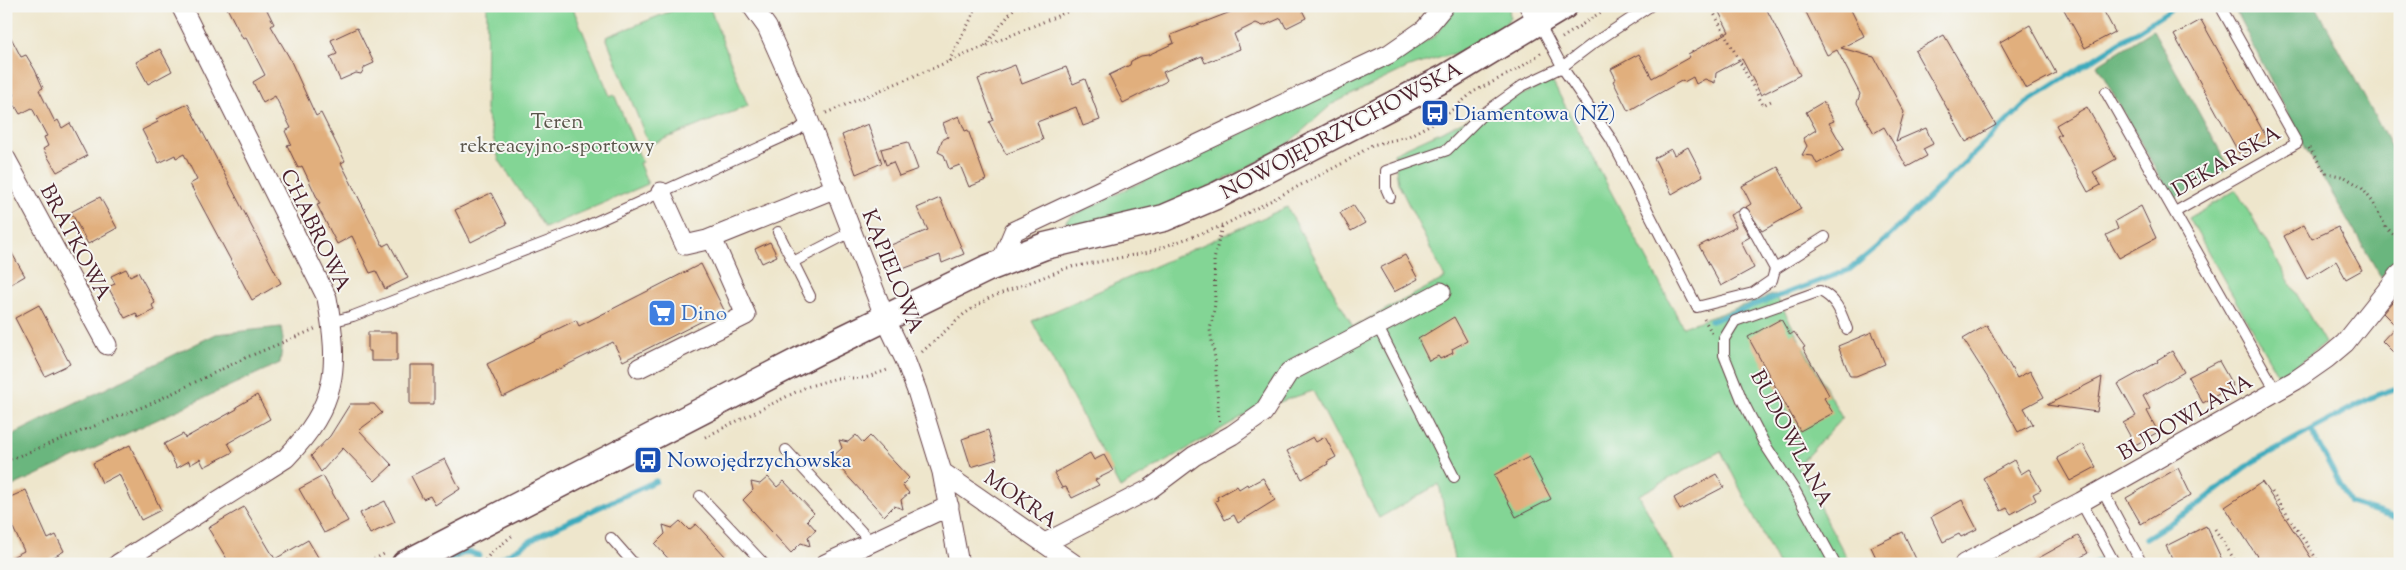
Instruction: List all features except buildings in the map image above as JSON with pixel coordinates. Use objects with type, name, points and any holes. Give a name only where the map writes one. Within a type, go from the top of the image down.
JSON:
[{"type":"street","name":"CHABROWA","points":[[118,564],[286,458],[307,436],[324,408],[334,371],[331,322],[327,298],[181,6]]},
{"type":"street","name":"KĄPIELOWA","points":[[752,6],[767,27],[809,121],[885,318],[906,362],[917,391],[942,472],[959,564]]},
{"type":"street","points":[[1001,262],[1014,231],[1389,54],[1425,29],[1444,6]]},
{"type":"street","name":"NOWOJĘDRZYCHOWSKA","points":[[405,564],[816,352],[1001,262],[1046,246],[1143,224],[1201,203],[1389,108],[1534,15],[1564,6]]},
{"type":"street","name":"BRATKOWA","points":[[6,160],[107,346]]},
{"type":"street","points":[[661,192],[685,245],[712,238],[836,188]]},
{"type":"street","points":[[639,368],[746,315],[712,238]]},
{"type":"street","name":"BUDOWLANA","points":[[1964,564],[2081,502],[2276,391],[2326,359],[2345,343],[2400,274]]},
{"type":"street","points":[[1045,543],[1150,489],[1194,456],[1221,441],[1263,413],[1288,372],[1441,292]]},
{"type":"street","name":"MOKRA","points":[[942,472],[1074,564]]},
{"type":"street","points":[[825,564],[949,506]]},
{"type":"lane","points":[[1390,197],[1386,188],[1386,171],[1446,150],[1483,114],[1514,91],[1562,67],[1591,45],[1650,6]]},
{"type":"lane","name":"DEKARSKA","points":[[2174,212],[2297,143],[2223,11]]},
{"type":"lane","points":[[1534,15],[1562,67],[1611,139],[1697,307],[1753,293],[1772,280],[1775,269],[1825,237]]},
{"type":"lane","name":"DEKARSKA","points":[[2106,92],[2276,391]]},
{"type":"lane","points":[[331,322],[362,313],[578,230],[798,130],[809,121]]},
{"type":"lane","points":[[1744,213],[1775,269]]},
{"type":"lane","points":[[793,262],[853,231]]},
{"type":"lane","points":[[778,232],[810,296]]},
{"type":"lane","name":"BUDOWLANA","points":[[1835,564],[1794,490],[1764,444],[1742,400],[1724,355],[1724,339],[1735,321],[1820,291],[1830,296],[1838,306],[1847,329]]},
{"type":"lane","points":[[1377,325],[1454,477]]},
{"type":"lane","points":[[786,450],[871,542]]},
{"type":"lane","points":[[2102,490],[2142,564]]},
{"type":"lane","points":[[700,496],[764,564]]},
{"type":"lane","points":[[2081,502],[2115,564]]},
{"type":"lane","points":[[611,538],[634,564]]},
{"type":"path","points":[[401,6],[402,9],[404,6]]},
{"type":"path","points":[[949,61],[972,17],[975,6]]},
{"type":"path","points":[[809,121],[1081,6]]},
{"type":"path","points":[[1550,46],[1610,6]]},
{"type":"path","points":[[1710,6],[1763,105],[1773,100]]},
{"type":"path","points":[[985,46],[1014,7],[1071,10]]},
{"type":"path","points":[[2297,143],[2309,147],[2326,173],[2345,176],[2361,187],[2372,201],[2386,227],[2400,241]]},
{"type":"path","points":[[1221,441],[1215,358],[1210,330],[1215,304],[1214,260],[1222,226]]},
{"type":"path","points":[[6,461],[150,404],[245,358],[331,322]]},
{"type":"path","points":[[703,438],[806,387],[837,378],[865,378],[895,367]]},
{"type":"path","points":[[2272,492],[2320,564]]},
{"type":"path","points":[[2215,528],[2237,564]]},
{"type":"path","points":[[482,564],[490,554],[514,535]]},
{"type":"green space","name":"Teren rekreacyjno-sportowy","points":[[487,6],[572,6],[610,96],[614,94],[642,162],[639,163],[648,184],[545,228],[499,160],[486,110]]},
{"type":"green space","points":[[684,6],[709,6],[748,106],[649,145],[606,37]]},
{"type":"green space","points":[[1457,6],[1509,6],[1510,18],[1501,29],[1459,52],[1409,67],[1332,104],[1281,150],[1198,193],[1147,213],[1067,231],[1066,221],[1072,216],[1409,51],[1435,36]]},
{"type":"green space","points":[[2233,6],[2316,6],[2400,164],[2400,256],[2381,277],[2306,149]]},
{"type":"green space","points":[[2153,30],[2229,167],[2173,200],[2097,65]]},
{"type":"green space","points":[[1552,81],[1683,327],[1775,294],[1842,418],[1798,466],[1850,564],[1778,564],[1721,451],[1639,495],[1675,564],[1455,564],[1439,484],[1379,518],[1313,391],[1252,411],[1120,488],[1032,321],[1287,207],[1353,327],[1445,278],[1398,183],[1394,153]]},
{"type":"green space","points":[[2236,190],[2325,343],[2280,379],[2189,218]]},
{"type":"green space","points":[[281,327],[283,339],[280,363],[6,489],[6,438],[216,334]]},
{"type":"waterway","points":[[1711,321],[1849,270],[1885,240],[2026,103],[2176,6]]},
{"type":"waterway","points":[[2146,538],[2194,508],[2254,461],[2374,396],[2400,387]]},
{"type":"waterway","points":[[2311,430],[2350,503],[2400,519]]},
{"type":"waterway","points":[[495,562],[544,533],[656,481]]},
{"type":"waterway","points":[[438,564],[467,552],[479,555]]},
{"type":"waterway","points":[[2093,564],[2099,561]]},
{"type":"place","name":"Diamentowa (NŻ)","points":[[1435,113]]},
{"type":"place","name":"Dino","points":[[662,313]]},
{"type":"place","name":"Nowojędrzychowska","points":[[648,460]]}]
